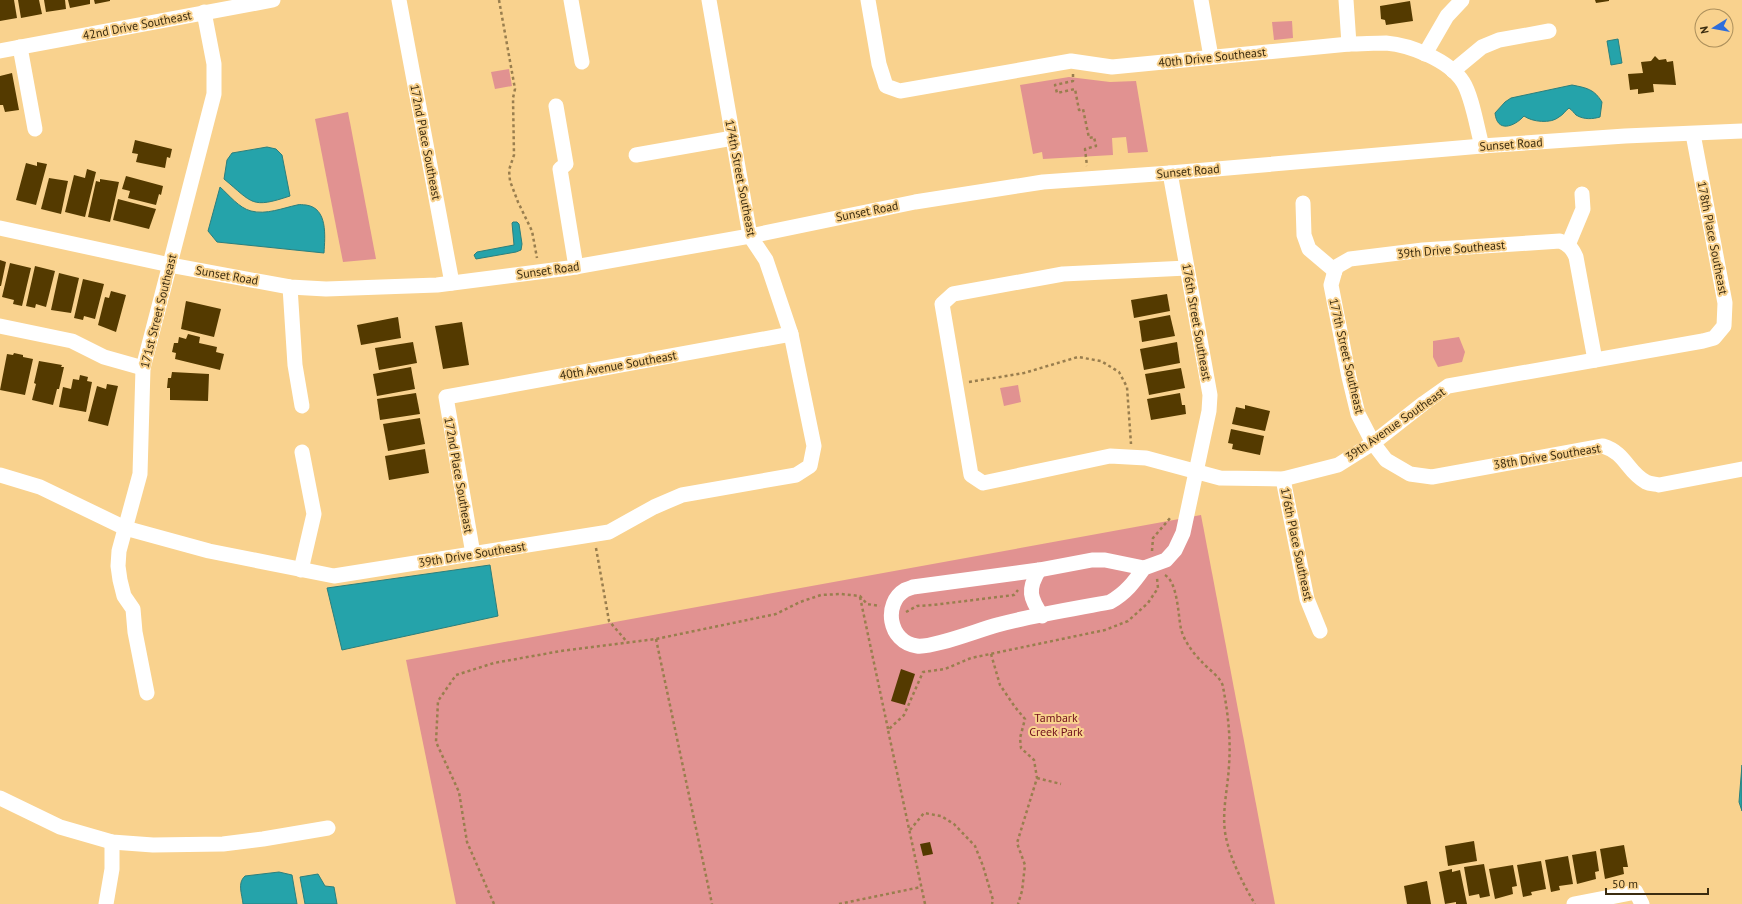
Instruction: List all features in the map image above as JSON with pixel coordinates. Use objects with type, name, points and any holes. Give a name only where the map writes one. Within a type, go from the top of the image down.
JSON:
[{"type":"street","name":"42nd Drive Southeast","points":[[0,50],[274,0]]},
{"type":"street","name":"172nd Place Southeast","points":[[399,0],[452,283]]},
{"type":"street","points":[[571,0],[582,62]]},
{"type":"street","name":"174th Street Southeast","points":[[709,0],[750,236],[766,260],[791,334],[814,446],[810,466]]},
{"type":"street","name":"40th Drive Southeast","points":[[868,0],[879,64],[886,86],[900,91],[1072,62],[1112,67],[1349,44],[1387,43],[1425,54],[1436,59],[1453,71],[1463,82],[1482,146]]},
{"type":"street","points":[[1201,0],[1211,57]]},
{"type":"street","points":[[1346,0],[1349,44]]},
{"type":"street","points":[[1425,54],[1447,16],[1462,0]]},
{"type":"street","name":"171st Street Southeast","points":[[147,693],[135,632],[133,609],[124,596],[118,566],[119,551],[140,474],[143,368],[214,94],[214,64],[204,12]]},
{"type":"street","points":[[1453,71],[1482,47],[1499,40],[1549,31]]},
{"type":"street","points":[[20,46],[35,129]]},
{"type":"street","points":[[556,106],[566,164],[560,169],[576,267]]},
{"type":"street","name":"Sunset Road","points":[[0,228],[170,265],[290,287],[326,289],[452,283],[576,267],[750,236],[915,202],[1043,182],[1170,173],[1482,146],[1625,136],[1742,131]]},
{"type":"street","name":"178th Place Southeast","points":[[1693,134],[1725,303],[1724,326],[1714,338]]},
{"type":"street","points":[[636,156],[733,138]]},
{"type":"street","name":"176th Street Southeast","points":[[893,609],[891,622],[894,631],[907,643],[917,646],[926,646],[998,624],[1110,602],[1122,595],[1133,583],[1166,560],[1175,550],[1182,533],[1209,411],[1210,396],[1170,173]]},
{"type":"street","points":[[1582,194],[1583,209],[1568,245],[1576,257],[1595,360]]},
{"type":"street","points":[[1303,203],[1304,235],[1309,250],[1335,269]]},
{"type":"street","name":"39th Drive Southeast","points":[[1335,269],[1350,259],[1423,250],[1552,241],[1560,241],[1568,245]]},
{"type":"street","name":"39th Avenue Southeast","points":[[1187,268],[1063,274],[953,294],[946,298],[942,304],[971,475],[983,483],[1110,456],[1146,458],[1220,478],[1283,480],[1338,465],[1373,443],[1448,386],[1714,338]]},
{"type":"street","name":"177th Street Southeast","points":[[1335,269],[1331,284],[1349,377],[1358,414],[1373,443]]},
{"type":"street","points":[[290,287],[295,365],[302,406]]},
{"type":"street","points":[[0,326],[72,341],[104,358],[143,368]]},
{"type":"street","name":"40th Avenue Southeast","points":[[446,397],[791,334]]},
{"type":"street","name":"172nd Place Southeast","points":[[446,397],[473,554]]},
{"type":"street","name":"38th Drive Southeast","points":[[1373,443],[1386,460],[1410,474],[1432,477],[1603,446],[1612,449],[1619,454],[1635,474],[1647,482],[1658,485],[1742,469]]},
{"type":"street","points":[[301,570],[314,514],[302,452]]},
{"type":"street","name":"39th Drive Southeast","points":[[125,528],[209,551],[334,576],[609,532],[654,507],[682,495],[796,476],[810,466]]},
{"type":"street","points":[[0,475],[40,487],[125,528]]},
{"type":"street","name":"176th Place Southeast","points":[[1283,480],[1307,599],[1320,631]]},
{"type":"street","points":[[893,609],[899,596],[904,590],[914,587],[1035,576],[1092,560],[1105,560],[1152,570]]},
{"type":"street","points":[[1035,576],[1031,591],[1032,601],[1042,616]]},
{"type":"street","points":[[0,798],[60,827],[112,842],[153,845],[223,844],[328,828]]},
{"type":"street","points":[[106,904],[112,869],[112,842]]},
{"type":"street","points":[[1574,904],[1639,898]]},
{"type":"path","points":[[499,0],[515,89],[513,98],[514,155],[509,170],[510,180],[518,202],[532,232],[539,272]]},
{"type":"path","points":[[1072,62],[1073,81],[1055,85],[1057,93],[1075,89],[1079,110],[1083,109],[1089,138],[1094,137],[1096,146],[1085,149],[1088,179]]},
{"type":"path","points":[[955,384],[1024,373],[1078,357],[1101,361],[1120,372],[1127,387],[1131,435],[1130,457]]},
{"type":"path","points":[[888,730],[904,715],[923,672],[946,669],[971,658],[1104,630],[1128,621],[1148,603],[1158,588],[1152,570],[1153,538],[1172,514]]},
{"type":"path","points":[[594,534],[609,621],[628,643]]},
{"type":"path","points":[[1152,570],[1167,575],[1174,588],[1181,630],[1188,645],[1200,661],[1223,684],[1230,732],[1229,766],[1224,811],[1225,832],[1231,855],[1244,885],[1255,904]]},
{"type":"path","points":[[494,904],[467,842],[459,792],[436,742],[438,701],[456,675],[494,663],[561,651],[656,639],[776,614],[800,602],[821,595],[841,594],[860,596],[867,604],[907,612],[917,606],[1014,595],[1023,585],[1035,576]]},
{"type":"path","points":[[860,596],[925,904]]},
{"type":"path","points":[[656,639],[712,904]]},
{"type":"path","points":[[991,654],[1000,685],[1025,719],[1020,738],[1021,748],[1034,760],[1037,778],[1017,843],[1025,865],[1022,891],[1018,904]]},
{"type":"path","points":[[1037,778],[1061,784]]},
{"type":"path","points":[[910,830],[924,813],[941,816],[954,824],[975,846],[983,866],[993,900],[992,904]]},
{"type":"path","points":[[839,904],[921,887]]},
{"type":"green space","points":[[1292,21],[1293,38],[1274,40],[1272,22]]},
{"type":"green space","points":[[509,69],[512,86],[495,89],[491,72]]},
{"type":"green space","points":[[1069,77],[1110,82],[1136,81],[1148,152],[1128,153],[1126,137],[1112,138],[1113,155],[1043,159],[1042,152],[1033,154],[1020,85]]},
{"type":"green space","points":[[348,112],[376,259],[343,262],[315,119]]},
{"type":"green space","points":[[1459,337],[1465,352],[1462,362],[1438,367],[1433,357],[1433,341]]},
{"type":"green space","points":[[1018,385],[1021,402],[1004,406],[1000,388]]},
{"type":"green space","name":"Tambark Creek Park","points":[[1201,515],[1275,904],[456,904],[406,660]]},
{"type":"water","points":[[1618,39],[1622,63],[1611,65],[1607,41]]},
{"type":"water","points":[[1572,85],[1590,90],[1596,94],[1602,102],[1600,117],[1591,119],[1582,118],[1576,115],[1569,108],[1556,119],[1551,121],[1536,121],[1524,116],[1516,123],[1502,126],[1496,119],[1495,113],[1511,98]]},
{"type":"water","points":[[267,147],[276,149],[282,155],[290,196],[260,203],[241,194],[224,179],[227,160],[232,153]]},
{"type":"water","points":[[220,187],[238,204],[251,211],[268,212],[299,205],[313,207],[322,217],[324,224],[324,253],[217,242],[208,231]]},
{"type":"water","points":[[513,222],[517,222],[519,224],[522,244],[521,250],[476,259],[474,255],[477,252],[514,245]]},
{"type":"water","points":[[490,565],[498,616],[342,650],[327,588]]},
{"type":"water","points":[[1742,765],[1742,811],[1739,802]]},
{"type":"water","points":[[279,872],[292,875],[297,904],[243,904],[241,882],[245,876]]},
{"type":"water","points":[[318,874],[325,886],[334,887],[337,904],[305,904],[300,877]]},
{"type":"building","points":[[0,0],[14,0],[17,18],[0,21]]},
{"type":"building","points":[[18,0],[39,0],[42,14],[21,18]]},
{"type":"building","points":[[44,0],[65,0],[66,9],[46,12]]},
{"type":"building","points":[[68,0],[90,0],[90,4],[70,8]]},
{"type":"building","points":[[94,0],[110,0],[110,1],[95,4]]},
{"type":"building","points":[[1595,0],[1609,0],[1609,1],[1596,3]]},
{"type":"building","points":[[1410,1],[1413,21],[1386,25],[1385,20],[1381,19],[1380,6]]},
{"type":"building","points":[[1655,56],[1659,60],[1666,59],[1667,62],[1673,61],[1676,85],[1653,84],[1654,92],[1638,94],[1638,89],[1630,90],[1628,74],[1643,73],[1641,62],[1651,61]]},
{"type":"building","points":[[12,73],[19,110],[5,112],[3,105],[0,105],[0,76]]},
{"type":"building","points":[[135,140],[172,149],[170,158],[167,157],[165,168],[136,162],[138,154],[132,153]]},
{"type":"building","points":[[37,162],[47,164],[36,205],[16,200],[26,163],[37,166]]},
{"type":"building","points":[[87,169],[96,172],[85,217],[65,212],[74,175],[85,178]]},
{"type":"building","points":[[126,176],[163,186],[161,195],[159,194],[156,205],[128,198],[130,191],[122,189]]},
{"type":"building","points":[[49,178],[68,181],[61,214],[41,209]]},
{"type":"building","points":[[100,179],[119,182],[110,222],[88,217],[96,181],[100,182]]},
{"type":"building","points":[[118,199],[156,209],[149,229],[113,220]]},
{"type":"building","points":[[0,260],[6,262],[1,286],[0,286]]},
{"type":"building","points":[[10,263],[31,268],[22,306],[13,304],[14,300],[2,297]]},
{"type":"building","points":[[35,266],[55,271],[46,307],[36,304],[35,308],[26,306]]},
{"type":"building","points":[[59,273],[79,278],[71,313],[51,310]]},
{"type":"building","points":[[83,279],[104,284],[95,319],[84,316],[83,320],[74,318]]},
{"type":"building","points":[[111,291],[126,295],[116,332],[98,325],[105,297],[109,298]]},
{"type":"building","points":[[1167,294],[1170,311],[1134,318],[1131,300]]},
{"type":"building","points":[[186,301],[221,309],[214,337],[181,329]]},
{"type":"building","points":[[1170,315],[1175,336],[1142,342],[1139,321]]},
{"type":"building","points":[[398,317],[401,338],[361,345],[357,325]]},
{"type":"building","points":[[462,322],[469,365],[443,369],[435,326]]},
{"type":"building","points":[[188,334],[200,337],[199,343],[217,347],[216,352],[224,354],[220,370],[175,359],[176,353],[172,352],[174,343],[178,343],[179,337],[186,339]]},
{"type":"building","points":[[413,342],[417,363],[379,370],[375,348]]},
{"type":"building","points":[[1177,342],[1180,363],[1144,370],[1140,349]]},
{"type":"building","points":[[14,353],[33,359],[25,395],[0,390],[7,354],[13,355]]},
{"type":"building","points":[[39,361],[62,365],[61,367],[64,367],[59,389],[57,389],[53,405],[32,400]]},
{"type":"building","points":[[411,367],[415,389],[377,396],[373,374]]},
{"type":"building","points":[[1181,368],[1185,388],[1149,395],[1145,374]]},
{"type":"building","points":[[172,372],[209,374],[208,401],[170,400],[170,388],[167,388],[168,378],[171,378]]},
{"type":"building","points":[[80,375],[88,377],[87,381],[92,382],[86,412],[59,407],[63,387],[71,389],[73,379],[79,380]]},
{"type":"building","points":[[107,384],[118,386],[108,426],[88,421],[97,386],[106,389]]},
{"type":"building","points":[[416,393],[420,414],[380,420],[377,399]]},
{"type":"building","points":[[1180,393],[1182,405],[1185,405],[1186,414],[1151,420],[1147,399]]},
{"type":"building","points":[[1245,405],[1270,411],[1265,431],[1232,424],[1236,407],[1245,409]]},
{"type":"building","points":[[420,418],[425,444],[388,451],[383,424]]},
{"type":"building","points":[[1231,429],[1264,436],[1260,455],[1232,449],[1233,444],[1228,443]]},
{"type":"building","points":[[425,449],[429,473],[389,480],[385,456]]},
{"type":"building","points":[[901,669],[915,674],[905,705],[891,701]]},
{"type":"building","points":[[1474,841],[1477,861],[1448,866],[1445,846]]},
{"type":"building","points":[[930,842],[933,854],[923,856],[920,844]]},
{"type":"building","points":[[1624,845],[1628,867],[1623,867],[1624,874],[1605,879],[1600,849]]},
{"type":"building","points":[[1596,851],[1599,871],[1595,872],[1596,879],[1577,884],[1572,855]]},
{"type":"building","points":[[1568,856],[1573,884],[1559,886],[1560,890],[1551,892],[1545,860]]},
{"type":"building","points":[[1541,861],[1546,889],[1531,892],[1532,895],[1523,897],[1517,865]]},
{"type":"building","points":[[1484,864],[1490,896],[1480,898],[1479,894],[1469,896],[1464,867]]},
{"type":"building","points":[[1513,865],[1517,886],[1512,887],[1513,894],[1495,899],[1489,869]]},
{"type":"building","points":[[1452,869],[1452,872],[1460,870],[1467,904],[1456,904],[1456,902],[1445,904],[1439,872]]},
{"type":"building","points":[[1427,881],[1431,904],[1407,904],[1404,886]]}]
